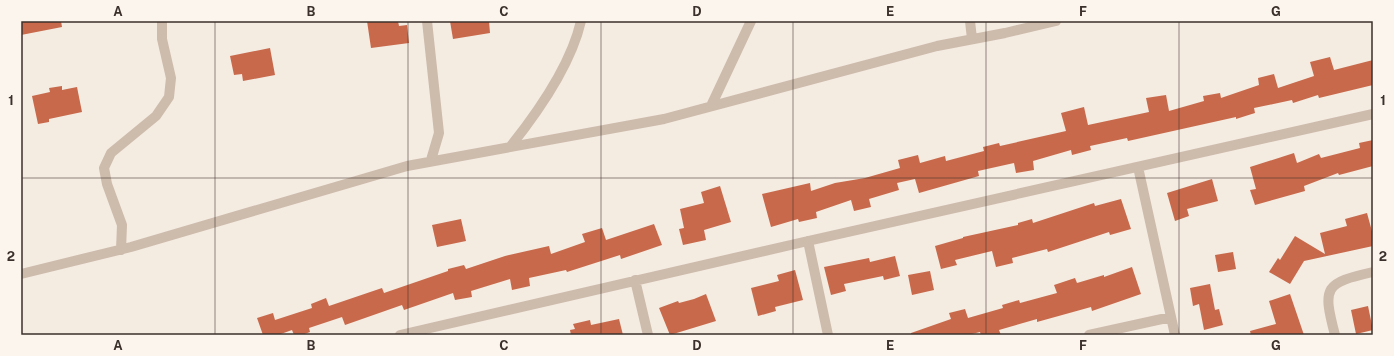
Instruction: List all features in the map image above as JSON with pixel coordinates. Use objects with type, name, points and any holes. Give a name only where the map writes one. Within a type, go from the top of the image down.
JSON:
[{"type":"street","points":[[120,250],[122,225],[106,184],[104,168],[111,153],[156,116],[169,97],[171,78],[162,39],[162,21]]},
{"type":"street","points":[[427,21],[439,133],[431,160]]},
{"type":"street","points":[[510,147],[526,128],[554,83],[567,58],[581,21]]},
{"type":"street","points":[[711,106],[751,21]]},
{"type":"street","points":[[970,21],[972,39]]},
{"type":"street","points":[[21,274],[120,250],[431,160],[664,119],[972,39],[1005,34],[1056,21]]},
{"type":"street","points":[[400,335],[808,240],[1373,114]]},
{"type":"street","points":[[1138,167],[1175,335]]},
{"type":"street","points":[[808,240],[828,335]]},
{"type":"street","points":[[1335,335],[1329,314],[1328,300],[1330,291],[1337,282],[1373,272]]},
{"type":"street","points":[[636,280],[648,335]]},
{"type":"street","points":[[1089,335],[1171,317]]},
{"type":"building","points":[[21,21],[61,21],[62,27],[21,35]]},
{"type":"building","points":[[367,21],[398,21],[399,26],[407,25],[409,43],[371,48]]},
{"type":"building","points":[[450,21],[489,21],[490,33],[453,39]]},
{"type":"building","points":[[270,48],[275,75],[243,81],[242,74],[234,75],[230,56]]},
{"type":"building","points":[[1330,57],[1334,70],[1373,60],[1373,85],[1319,98],[1318,95],[1293,103],[1292,100],[1254,108],[1255,113],[1236,119],[1236,117],[1128,141],[1127,138],[1090,146],[1091,150],[1072,155],[1071,150],[1033,161],[1034,170],[1016,173],[1014,163],[978,171],[979,176],[919,193],[915,179],[897,183],[899,190],[869,199],[871,207],[854,211],[851,200],[816,212],[817,218],[799,222],[798,219],[771,227],[762,194],[810,183],[811,191],[835,183],[865,178],[900,168],[898,160],[918,155],[920,163],[945,156],[946,161],[984,151],[983,147],[999,143],[1000,146],[1066,131],[1061,113],[1084,107],[1088,125],[1149,112],[1146,98],[1166,95],[1169,111],[1204,101],[1203,96],[1220,93],[1221,98],[1259,85],[1258,78],[1274,74],[1278,88],[1314,76],[1310,62]]},
{"type":"building","points":[[62,86],[62,90],[77,87],[82,112],[49,119],[49,122],[38,124],[32,96],[50,92],[49,88]]},
{"type":"building","points":[[1373,140],[1373,166],[1339,175],[1338,173],[1304,186],[1305,191],[1255,205],[1250,190],[1256,189],[1250,167],[1294,153],[1297,163],[1319,154],[1321,158],[1360,148],[1359,143]]},
{"type":"building","points":[[1212,179],[1218,201],[1187,209],[1189,216],[1175,221],[1167,193]]},
{"type":"building","points":[[720,186],[731,222],[704,230],[706,240],[683,245],[679,229],[684,228],[680,209],[704,203],[701,192]]},
{"type":"building","points":[[1121,199],[1131,229],[1110,235],[1109,232],[1048,252],[1047,249],[1012,258],[1013,263],[996,267],[992,251],[955,260],[957,265],[941,269],[935,246],[963,237],[1018,225],[1018,223],[1032,219],[1033,223],[1094,203],[1095,206]]},
{"type":"building","points":[[1367,213],[1373,235],[1373,246],[1304,261],[1290,284],[1269,272],[1278,258],[1280,260],[1295,236],[1325,254],[1320,233],[1347,226],[1345,219]]},
{"type":"building","points":[[461,219],[466,241],[437,247],[432,225]]},
{"type":"building","points":[[654,224],[662,245],[621,259],[620,255],[567,272],[566,270],[529,278],[530,286],[512,290],[510,279],[471,291],[472,297],[455,300],[453,293],[404,310],[402,305],[345,325],[342,317],[309,328],[310,332],[302,335],[294,335],[292,330],[278,335],[263,335],[257,318],[273,313],[275,320],[312,308],[311,304],[326,298],[329,306],[382,288],[384,293],[448,271],[448,269],[464,265],[466,269],[505,256],[549,246],[551,254],[585,242],[582,234],[602,228],[606,240]]},
{"type":"building","points":[[1233,252],[1236,269],[1218,272],[1215,255]]},
{"type":"building","points":[[895,256],[900,276],[884,280],[883,276],[844,284],[846,291],[831,295],[824,267],[869,258],[870,262]]},
{"type":"building","points":[[1132,267],[1141,294],[1092,311],[1091,307],[1037,322],[1037,319],[999,330],[1001,335],[981,335],[980,332],[968,335],[911,335],[911,333],[951,319],[949,313],[965,309],[968,318],[1003,308],[1002,305],[1019,300],[1020,303],[1057,293],[1054,285],[1075,278],[1077,283],[1104,275],[1104,277]]},
{"type":"building","points":[[795,270],[803,300],[775,307],[776,311],[758,316],[751,288],[779,281],[777,275]]},
{"type":"building","points":[[930,271],[934,290],[912,295],[908,275]]},
{"type":"building","points":[[1210,284],[1215,310],[1219,309],[1223,325],[1204,330],[1199,304],[1193,306],[1190,288]]},
{"type":"building","points":[[706,294],[716,321],[670,335],[659,308],[678,301],[679,303],[694,299]]},
{"type":"building","points":[[1290,294],[1304,335],[1251,335],[1250,331],[1276,324],[1269,301]]},
{"type":"building","points":[[1368,306],[1373,330],[1356,334],[1351,310]]},
{"type":"building","points":[[619,319],[623,335],[571,335],[570,330],[575,329],[573,324],[590,320],[591,325]]}]
